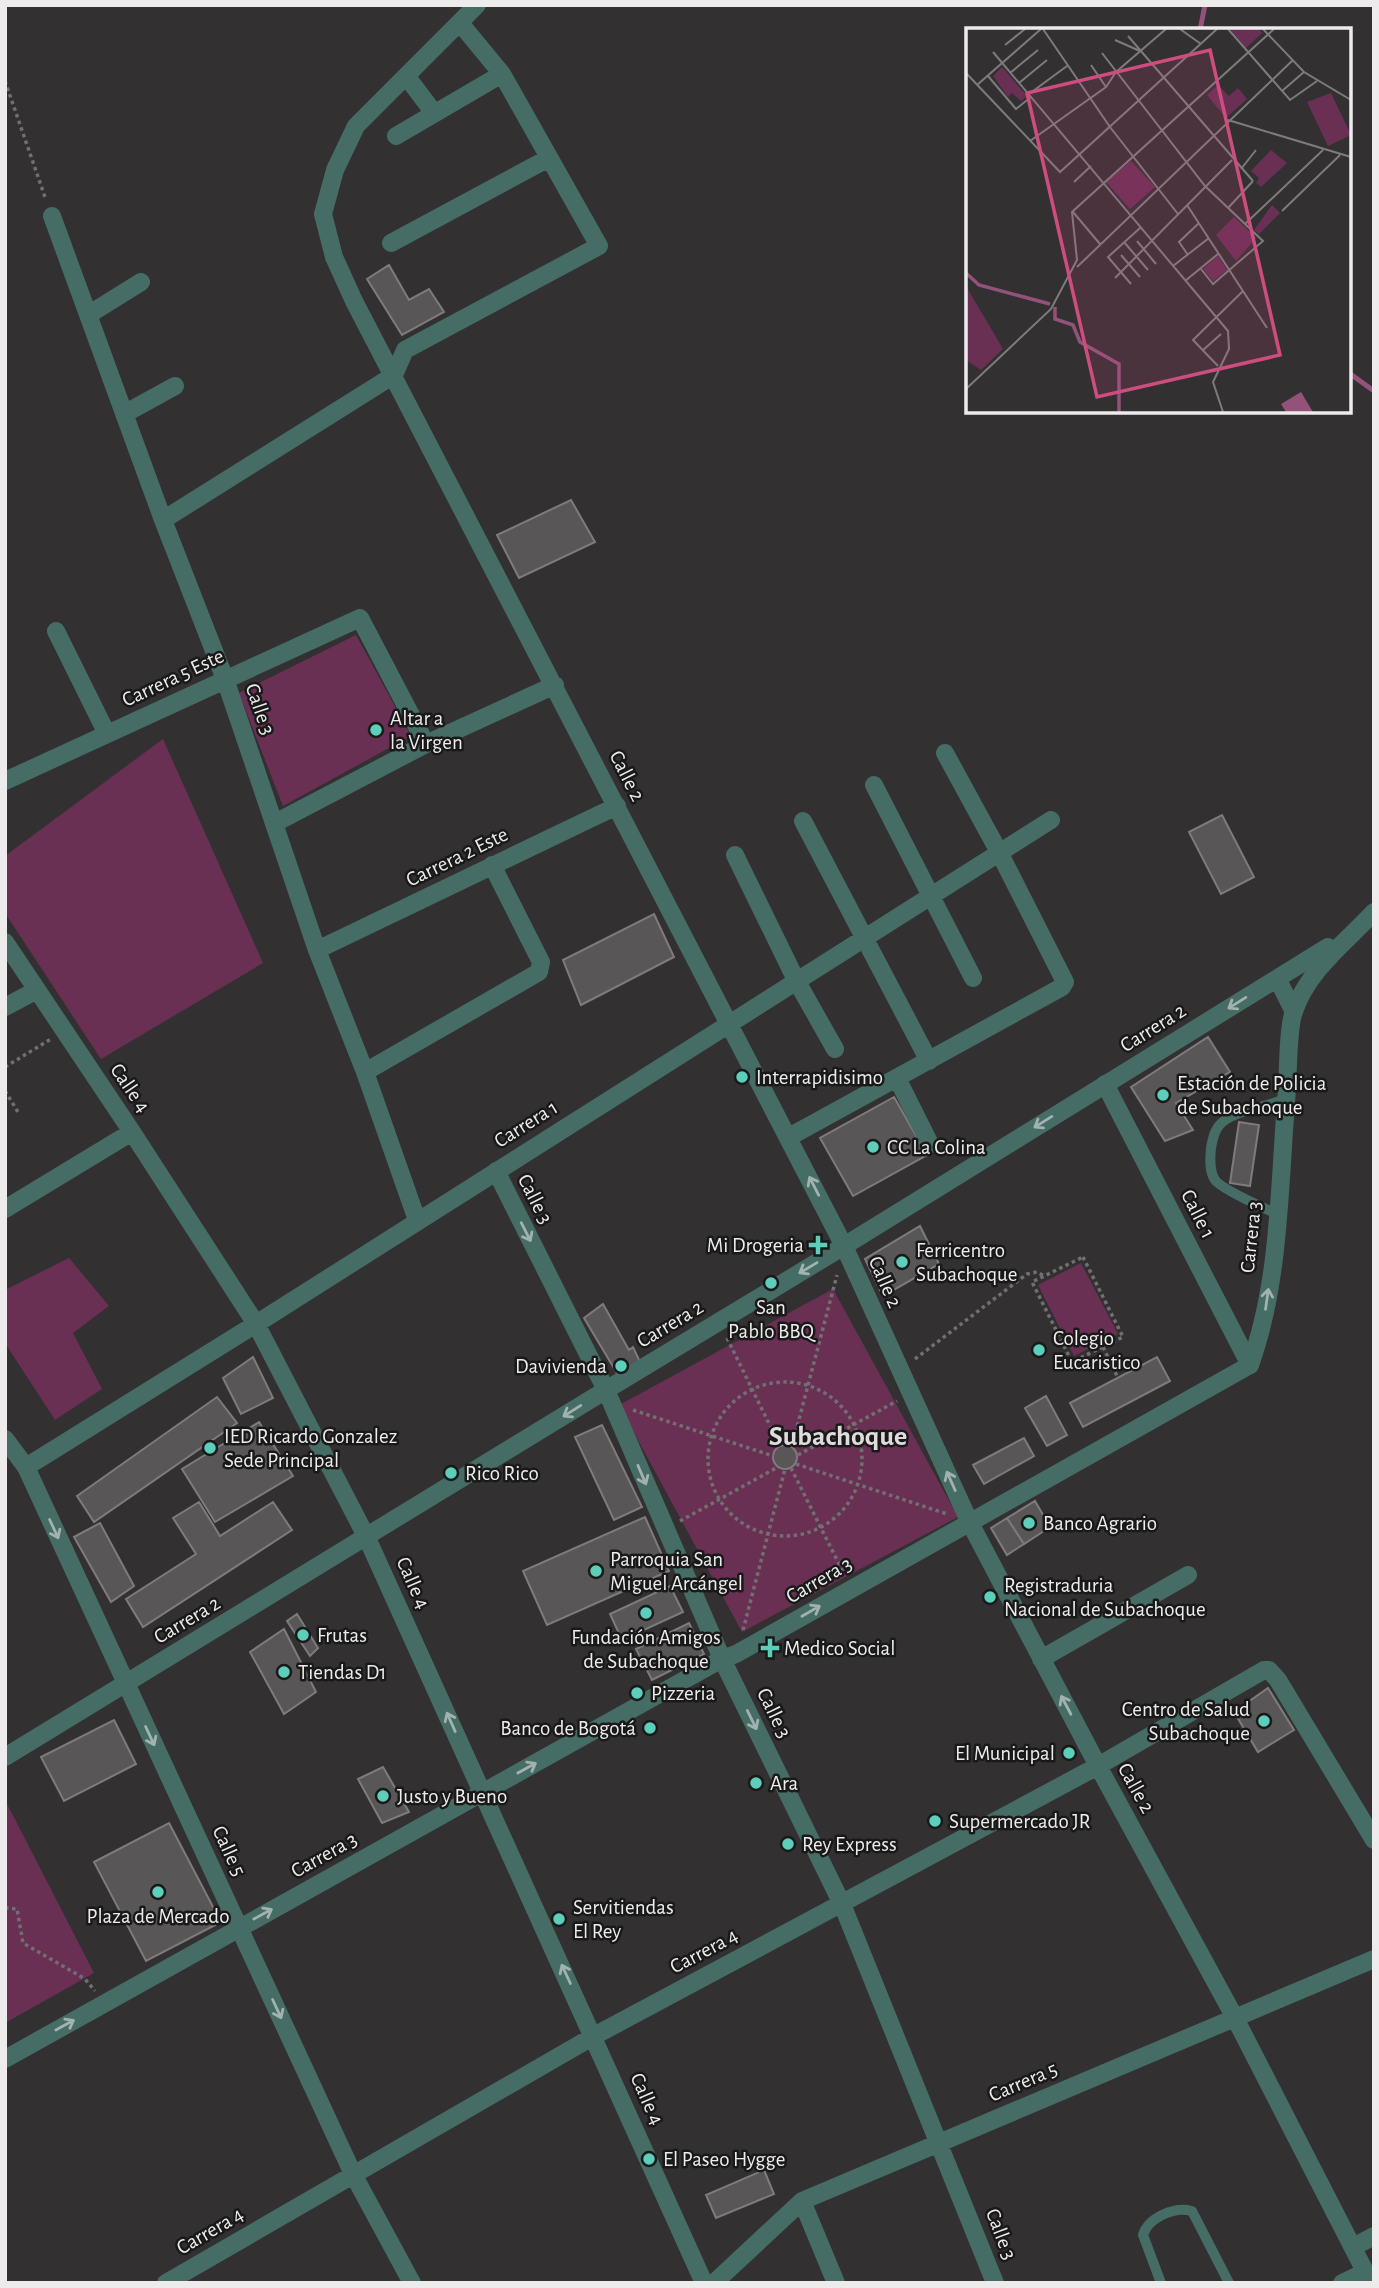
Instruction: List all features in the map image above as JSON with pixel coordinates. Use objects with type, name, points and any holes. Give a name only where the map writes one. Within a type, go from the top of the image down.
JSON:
[{"type":"street","name":"Calle 2","points":[[477,5],[356,127],[335,170],[323,214],[334,257],[354,301],[844,1246],[969,1521],[1235,2018],[1368,2278]]},
{"type":"street","points":[[163,520],[394,375],[405,350],[598,246],[502,74],[460,23]]},
{"type":"street","points":[[396,136],[502,74]]},
{"type":"street","points":[[407,77],[434,113]]},
{"type":"street","points":[[391,243],[549,158]]},
{"type":"street","name":"Calle 3","points":[[52,216],[163,520],[225,679],[317,950],[365,1072],[417,1220]]},
{"type":"street","points":[[88,315],[141,282]]},
{"type":"street","points":[[124,414],[175,386]]},
{"type":"street","name":"Carrera 5 Este","points":[[5,781],[360,618],[426,744]]},
{"type":"street","points":[[56,631],[107,734]]},
{"type":"street","points":[[275,822],[426,744],[555,685]]},
{"type":"street","points":[[789,1137],[1062,987],[1065,982],[945,753]]},
{"type":"street","points":[[874,785],[972,978]]},
{"type":"street","name":"Carrera 2 Este","points":[[317,950],[617,806]]},
{"type":"street","name":"Carrera 1","points":[[26,1467],[1051,820]]},
{"type":"street","points":[[803,821],[929,1061]]},
{"type":"street","points":[[735,855],[796,981],[835,1049]]},
{"type":"street","points":[[365,1072],[539,972],[541,962],[492,866]]},
{"type":"street","points":[[1358,929],[1374,912]]},
{"type":"street","name":"Carrera 2","points":[[5,1757],[608,1396],[719,1321],[1358,929]]},
{"type":"street","name":"Carrera 3","points":[[5,2059],[1250,1365],[1265,1314],[1277,1214],[1294,1012],[1317,967],[1358,929]]},
{"type":"street","name":"Calle 4","points":[[5,942],[256,1324],[367,1538],[705,2283]]},
{"type":"street","points":[[1273,981],[1281,986],[1294,1012]]},
{"type":"street","points":[[5,1007],[37,990]]},
{"type":"street","points":[[898,1078],[930,1144]]},
{"type":"street","name":"Calle 1","points":[[1105,1084],[1250,1365]]},
{"type":"street","points":[[5,1209],[132,1132]]},
{"type":"street","name":"Calle 3","points":[[496,1171],[608,1396],[666,1528],[729,1656],[842,1904],[995,2283]]},
{"type":"street","name":"Calle 5","points":[[5,1439],[26,1467],[353,2174],[412,2283]]},
{"type":"street","points":[[1041,1659],[1188,1575]]},
{"type":"street","name":"Carrera 4","points":[[166,2283],[594,2036],[1098,1766],[1258,1674],[1269,1670],[1278,1680],[1374,1840]]},
{"type":"street","name":"Carrera 5","points":[[714,2283],[802,2201],[1374,1959]]},
{"type":"street","points":[[802,2201],[836,2283]]},
{"type":"street","points":[[1353,2247],[1374,2236]]},
{"type":"street","points":[[1342,2283],[1368,2278]]},
{"type":"lane","points":[[1277,1214],[1215,1180],[1209,1161],[1219,1125],[1241,1112],[1286,1098]]},
{"type":"lane","points":[[1248,1123],[1255,1109]]},
{"type":"lane","points":[[1241,1185],[1244,1197]]},
{"type":"lane","points":[[1161,2283],[1143,2235],[1149,2222],[1178,2209],[1192,2211],[1229,2283]]},
{"type":"path","points":[[5,81],[52,216]]},
{"type":"path","points":[[5,1067],[65,1030]]},
{"type":"path","points":[[5,1091],[18,1112]]},
{"type":"path","points":[[792,1446],[844,1246]]},
{"type":"path","points":[[1083,1257],[1123,1337],[1102,1347],[1072,1362],[1032,1282],[1083,1257]]},
{"type":"path","points":[[909,1363],[1027,1274],[1037,1272],[1044,1276]]},
{"type":"path","points":[[719,1321],[780,1446]]},
{"type":"path","points":[[1102,1347],[1118,1378]]},
{"type":"path","points":[[789,1382],[807,1385],[826,1394],[842,1407],[854,1424],[861,1444],[863,1464],[858,1485],[850,1502],[837,1517],[821,1528],[795,1535],[768,1534],[748,1527],[732,1515],[719,1499],[710,1479],[708,1457],[711,1436],[727,1408],[752,1389],[789,1382]]},
{"type":"path","points":[[798,1455],[911,1393]]},
{"type":"path","points":[[608,1396],[711,1436],[773,1456]]},
{"type":"path","points":[[796,1464],[969,1521]]},
{"type":"path","points":[[666,1528],[778,1466]]},
{"type":"path","points":[[791,1468],[851,1588]]},
{"type":"path","points":[[729,1656],[768,1534],[785,1469]]},
{"type":"path","points":[[5,1908],[17,1909],[23,1943],[85,1979],[106,2002]]},
{"type":"shaded area","points":[[356,635],[411,736],[283,806],[239,693]]},
{"type":"shaded area","points":[[163,739],[263,963],[101,1059],[5,913],[5,856]]},
{"type":"shaded area","points":[[69,1258],[109,1306],[73,1333],[102,1389],[55,1420],[5,1343],[5,1290]]},
{"type":"shaded area","points":[[1081,1263],[1118,1334],[1074,1356],[1038,1285]]},
{"type":"shaded area","points":[[833,1289],[958,1517],[742,1632],[619,1405]]},
{"type":"shaded area","points":[[5,1800],[94,1973],[5,2023]]},
{"type":"building","points":[[389,265],[409,300],[429,289],[444,312],[402,335],[367,279]]},
{"type":"building","points":[[571,500],[595,542],[519,578],[497,535]]},
{"type":"building","points":[[1222,815],[1254,877],[1221,894],[1189,832]]},
{"type":"building","points":[[654,914],[674,957],[581,1005],[563,960]]},
{"type":"building","name":"Estación de Policia de Subachoque","points":[[1208,1037],[1230,1072],[1176,1103],[1193,1130],[1165,1141],[1131,1087]]},
{"type":"building","name":"CC La Colina","points":[[894,1097],[927,1155],[853,1196],[820,1138]]},
{"type":"building","points":[[1239,1122],[1259,1125],[1250,1186],[1230,1183]]},
{"type":"building","name":"Ferricentro Subachoque","points":[[920,1226],[939,1264],[883,1296],[865,1259]]},
{"type":"building","points":[[603,1304],[629,1350],[633,1347],[641,1364],[618,1375],[584,1318]]},
{"type":"building","points":[[253,1357],[273,1398],[241,1414],[223,1378]]},
{"type":"building","points":[[1157,1357],[1170,1381],[1083,1427],[1070,1403]]},
{"type":"building","points":[[1046,1396],[1067,1435],[1047,1446],[1025,1408]]},
{"type":"building","points":[[217,1397],[237,1423],[94,1522],[77,1496]]},
{"type":"building","points":[[259,1422],[293,1476],[215,1522],[182,1469]]},
{"type":"building","points":[[602,1425],[642,1507],[614,1520],[575,1437]]},
{"type":"building","points":[[1024,1438],[1034,1456],[984,1484],[973,1465]]},
{"type":"building","points":[[785,1445],[794,1448],[797,1457],[794,1466],[785,1469],[776,1466],[773,1457],[776,1448]]},
{"type":"building","name":"Banco Agrario","points":[[1035,1501],[1050,1527],[1024,1544],[1007,1518]]},
{"type":"building","points":[[199,1502],[220,1536],[273,1502],[292,1530],[143,1627],[126,1599],[196,1554],[173,1518]]},
{"type":"building","name":"Parroquia San Miguel Arcángel","points":[[645,1517],[669,1571],[547,1625],[523,1571]]},
{"type":"building","points":[[1007,1518],[1024,1544],[1007,1555],[991,1528]]},
{"type":"building","points":[[100,1523],[134,1586],[111,1602],[74,1537]]},
{"type":"building","name":"Fundación Amigos de Subachoque","points":[[670,1586],[683,1612],[622,1640],[610,1614]]},
{"type":"building","name":"Frutas","points":[[297,1614],[318,1648],[310,1656],[287,1621]]},
{"type":"building","points":[[689,1623],[704,1654],[652,1680],[636,1649]]},
{"type":"building","name":"Tiendas D1","points":[[284,1629],[316,1692],[284,1714],[250,1652]]},
{"type":"building","name":"Centro de Salud Subachoque","points":[[1268,1688],[1294,1730],[1258,1752],[1234,1712]]},
{"type":"building","points":[[114,1720],[136,1764],[64,1801],[41,1757]]},
{"type":"building","name":"Justo y Bueno","points":[[383,1767],[409,1812],[382,1823],[358,1779]]},
{"type":"building","name":"Plaza de Mercado","points":[[169,1823],[221,1922],[146,1961],[94,1862]]},
{"type":"building","points":[[764,2170],[774,2194],[716,2218],[706,2195]]},
{"type":"waterway","points":[[1200,28],[1205,5]]},
{"type":"waterway","points":[[1351,374],[1374,391]]},
{"type":"place","name":"Altar a la Virgen","points":[[376,730]]},
{"type":"place","name":"Interrapidisimo","points":[[742,1077]]},
{"type":"place","name":"Estación de Policia de Subachoque","points":[[1163,1095]]},
{"type":"place","name":"CC La Colina","points":[[873,1147]]},
{"type":"place","name":"Mi Drogeria","points":[[818,1245]]},
{"type":"place","name":"Ferricentro Subachoque","points":[[902,1262]]},
{"type":"place","name":"San Pablo BBQ","points":[[771,1283]]},
{"type":"place","name":"Colegio Eucaristico","points":[[1039,1350]]},
{"type":"place","name":"Davivienda","points":[[621,1366]]},
{"type":"place","name":"IED Ricardo Gonzalez Sede Principal","points":[[210,1448]]},
{"type":"place","name":"Rico Rico","points":[[451,1473]]},
{"type":"place","name":"Banco Agrario","points":[[1029,1523]]},
{"type":"place","name":"Parroquia San Miguel Arcángel","points":[[596,1571]]},
{"type":"place","name":"Registraduria Nacional de Subachoque","points":[[990,1597]]},
{"type":"place","name":"Fundación Amigos de Subachoque","points":[[646,1613]]},
{"type":"place","name":"Frutas","points":[[303,1635]]},
{"type":"place","name":"Medico Social","points":[[770,1648]]},
{"type":"place","name":"Tiendas D1","points":[[284,1672]]},
{"type":"place","name":"Pizzeria","points":[[637,1693]]},
{"type":"place","name":"Centro de Salud Subachoque","points":[[1264,1721]]},
{"type":"place","name":"Banco de Bogotá","points":[[650,1728]]},
{"type":"place","name":"El Municipal","points":[[1069,1753]]},
{"type":"place","name":"Ara","points":[[756,1783]]},
{"type":"place","name":"Justo y Bueno","points":[[383,1796]]},
{"type":"place","name":"Supermercado JR","points":[[935,1821]]},
{"type":"place","name":"Rey Express","points":[[788,1844]]},
{"type":"place","name":"Plaza de Mercado","points":[[158,1892]]},
{"type":"place","name":"Servitiendas El Rey","points":[[559,1919]]},
{"type":"place","name":"El Paseo Hygge","points":[[649,2159]]},
{"type":"district","name":"Subachoque","points":[[838,1437]]}]
